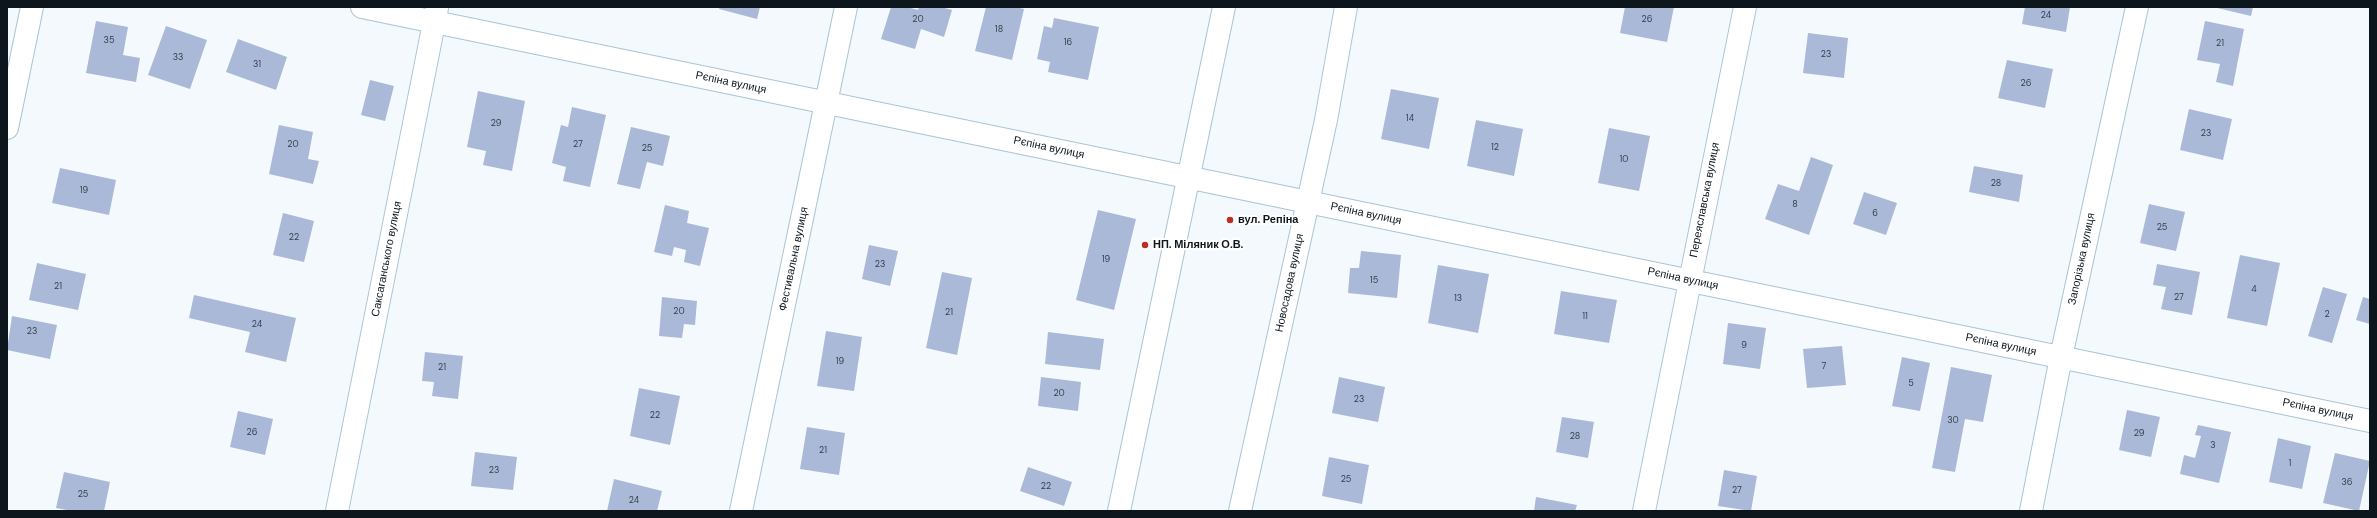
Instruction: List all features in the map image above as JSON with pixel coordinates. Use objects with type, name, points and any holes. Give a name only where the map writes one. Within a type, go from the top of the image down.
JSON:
[{"type":"street","points":[[7,128],[32,7]]},
{"type":"street","name":"Рєпіна вулиця","points":[[362,7],[436,14],[826,103],[2370,421]]},
{"type":"street","name":"Фестивальна вулиця","points":[[741,511],[846,7]]},
{"type":"street","points":[[1119,511],[1224,7]]},
{"type":"street","name":"Новосадова вулиця","points":[[1240,511],[1326,120],[1346,7]]},
{"type":"street","name":"Переяславська вулиця","points":[[1644,511],[1689,280],[1745,7]]},
{"type":"street","name":"Запорізька вулиця","points":[[2031,511],[2061,357],[2137,7]]},
{"type":"street","name":"Саксаганського вулиця","points":[[337,511],[436,14]]},
{"type":"building","points":[[720,7],[760,7],[757,19],[719,9]]},
{"type":"building","points":[[891,7],[907,7],[918,10],[919,7],[941,7],[952,10],[944,37],[921,29],[915,49],[881,39]]},
{"type":"building","points":[[986,7],[1015,7],[1024,9],[1012,60],[975,51]]},
{"type":"building","points":[[1625,7],[1674,7],[1667,42],[1620,33]]},
{"type":"building","points":[[2025,7],[2070,7],[2066,32],[2022,24]]},
{"type":"building","points":[[2213,7],[2253,7],[2251,16]]},
{"type":"building","points":[[1054,18],[1099,27],[1088,80],[1048,72],[1050,62],[1037,59],[1044,26],[1052,28]]},
{"type":"building","points":[[96,21],[128,27],[123,55],[140,58],[136,82],[86,73]]},
{"type":"building","points":[[2205,21],[2244,29],[2233,86],[2216,82],[2220,64],[2197,60]]},
{"type":"building","points":[[166,26],[207,40],[190,89],[148,75]]},
{"type":"building","points":[[1808,33],[1848,38],[1844,78],[1803,73]]},
{"type":"building","points":[[238,39],[287,57],[276,90],[226,72]]},
{"type":"building","points":[[2007,60],[2053,69],[2045,108],[1998,98]]},
{"type":"building","points":[[370,80],[394,86],[385,121],[361,115]]},
{"type":"building","points":[[1391,89],[1439,98],[1429,149],[1381,139]]},
{"type":"building","points":[[478,91],[525,101],[512,171],[483,165],[486,151],[467,147]]},
{"type":"building","points":[[572,107],[606,115],[590,187],[563,181],[566,167],[552,163],[561,125],[568,127]]},
{"type":"building","points":[[2189,109],[2232,119],[2223,160],[2180,150]]},
{"type":"building","points":[[1476,120],[1523,129],[1514,176],[1467,166]]},
{"type":"building","points":[[279,125],[313,132],[308,159],[319,161],[313,184],[269,174]]},
{"type":"building","points":[[631,127],[670,136],[663,166],[647,162],[640,189],[617,184]]},
{"type":"building","points":[[1609,128],[1650,136],[1639,191],[1598,183]]},
{"type":"building","points":[[1811,157],[1833,165],[1809,235],[1765,219],[1778,184],[1799,191]]},
{"type":"building","points":[[1974,166],[2023,175],[2019,202],[1969,192]]},
{"type":"building","points":[[60,168],[116,180],[109,215],[52,203]]},
{"type":"building","points":[[1864,192],[1897,203],[1886,235],[1853,224]]},
{"type":"building","points":[[2149,204],[2185,212],[2176,251],[2140,243]]},
{"type":"building","points":[[665,205],[689,211],[687,223],[709,228],[700,266],[684,262],[686,250],[674,247],[672,256],[654,252]]},
{"type":"building","points":[[1098,210],[1136,219],[1114,310],[1076,300]]},
{"type":"building","points":[[283,213],[314,221],[304,262],[273,255]]},
{"type":"building","points":[[869,245],[898,251],[890,286],[862,279]]},
{"type":"building","points":[[1361,251],[1401,255],[1397,298],[1348,293],[1350,268],[1359,268]]},
{"type":"building","points":[[2240,255],[2280,263],[2267,326],[2227,318]]},
{"type":"building","points":[[37,263],[86,274],[78,310],[29,300]]},
{"type":"building","points":[[2157,264],[2200,272],[2192,315],[2161,309],[2166,287],[2153,285]]},
{"type":"building","points":[[1438,265],[1489,274],[1478,333],[1428,323]]},
{"type":"building","points":[[942,272],[972,278],[957,355],[926,348]]},
{"type":"building","points":[[2323,287],[2347,294],[2332,343],[2308,336]]},
{"type":"building","points":[[1561,291],[1617,300],[1609,343],[1554,334]]},
{"type":"building","points":[[194,295],[296,318],[286,362],[245,352],[250,332],[189,318]]},
{"type":"building","points":[[662,297],[697,301],[695,325],[684,324],[682,338],[659,336]]},
{"type":"building","points":[[2363,297],[2370,299],[2370,324],[2356,320]]},
{"type":"building","points":[[12,316],[57,325],[50,359],[7,350]]},
{"type":"building","points":[[1728,323],[1766,328],[1760,369],[1723,364]]},
{"type":"building","points":[[826,331],[862,337],[854,391],[817,386]]},
{"type":"building","points":[[1048,332],[1104,339],[1100,370],[1045,364]]},
{"type":"building","points":[[1842,346],[1846,385],[1807,388],[1803,349]]},
{"type":"building","points":[[425,352],[463,356],[458,399],[432,396],[434,382],[422,381]]},
{"type":"building","points":[[1902,357],[1930,363],[1920,411],[1892,406]]},
{"type":"building","points":[[1951,367],[1992,375],[1983,422],[1965,419],[1955,472],[1932,468]]},
{"type":"building","points":[[1041,377],[1081,382],[1078,411],[1038,406]]},
{"type":"building","points":[[1339,377],[1385,387],[1378,422],[1332,413]]},
{"type":"building","points":[[639,388],[680,396],[670,445],[630,436]]},
{"type":"building","points":[[2127,410],[2160,417],[2151,457],[2119,450]]},
{"type":"building","points":[[238,411],[273,419],[265,455],[230,447]]},
{"type":"building","points":[[1562,417],[1594,422],[1588,458],[1556,452]]},
{"type":"building","points":[[2198,425],[2231,432],[2219,483],[2180,474],[2184,455],[2195,458],[2201,436],[2195,435]]},
{"type":"building","points":[[807,427],[845,433],[839,475],[800,469]]},
{"type":"building","points":[[2278,438],[2311,446],[2302,489],[2269,482]]},
{"type":"building","points":[[475,452],[517,457],[513,490],[471,486]]},
{"type":"building","points":[[2335,453],[2370,461],[2359,511],[2323,503]]},
{"type":"building","points":[[1329,457],[1369,465],[1362,504],[1322,496]]},
{"type":"building","points":[[1028,467],[1072,482],[1064,506],[1020,491]]},
{"type":"building","points":[[1724,470],[1757,476],[1751,511],[1718,506]]},
{"type":"building","points":[[64,472],[110,482],[104,511],[72,511],[56,508]]},
{"type":"building","points":[[614,479],[662,491],[657,511],[607,511]]},
{"type":"building","points":[[1536,497],[1577,505],[1575,511],[1534,511]]},
{"type":"place","name":"вул. Репіна","points":[[1230,220]]},
{"type":"place","name":"НП. Міляник О.В.","points":[[1145,245]]}]
